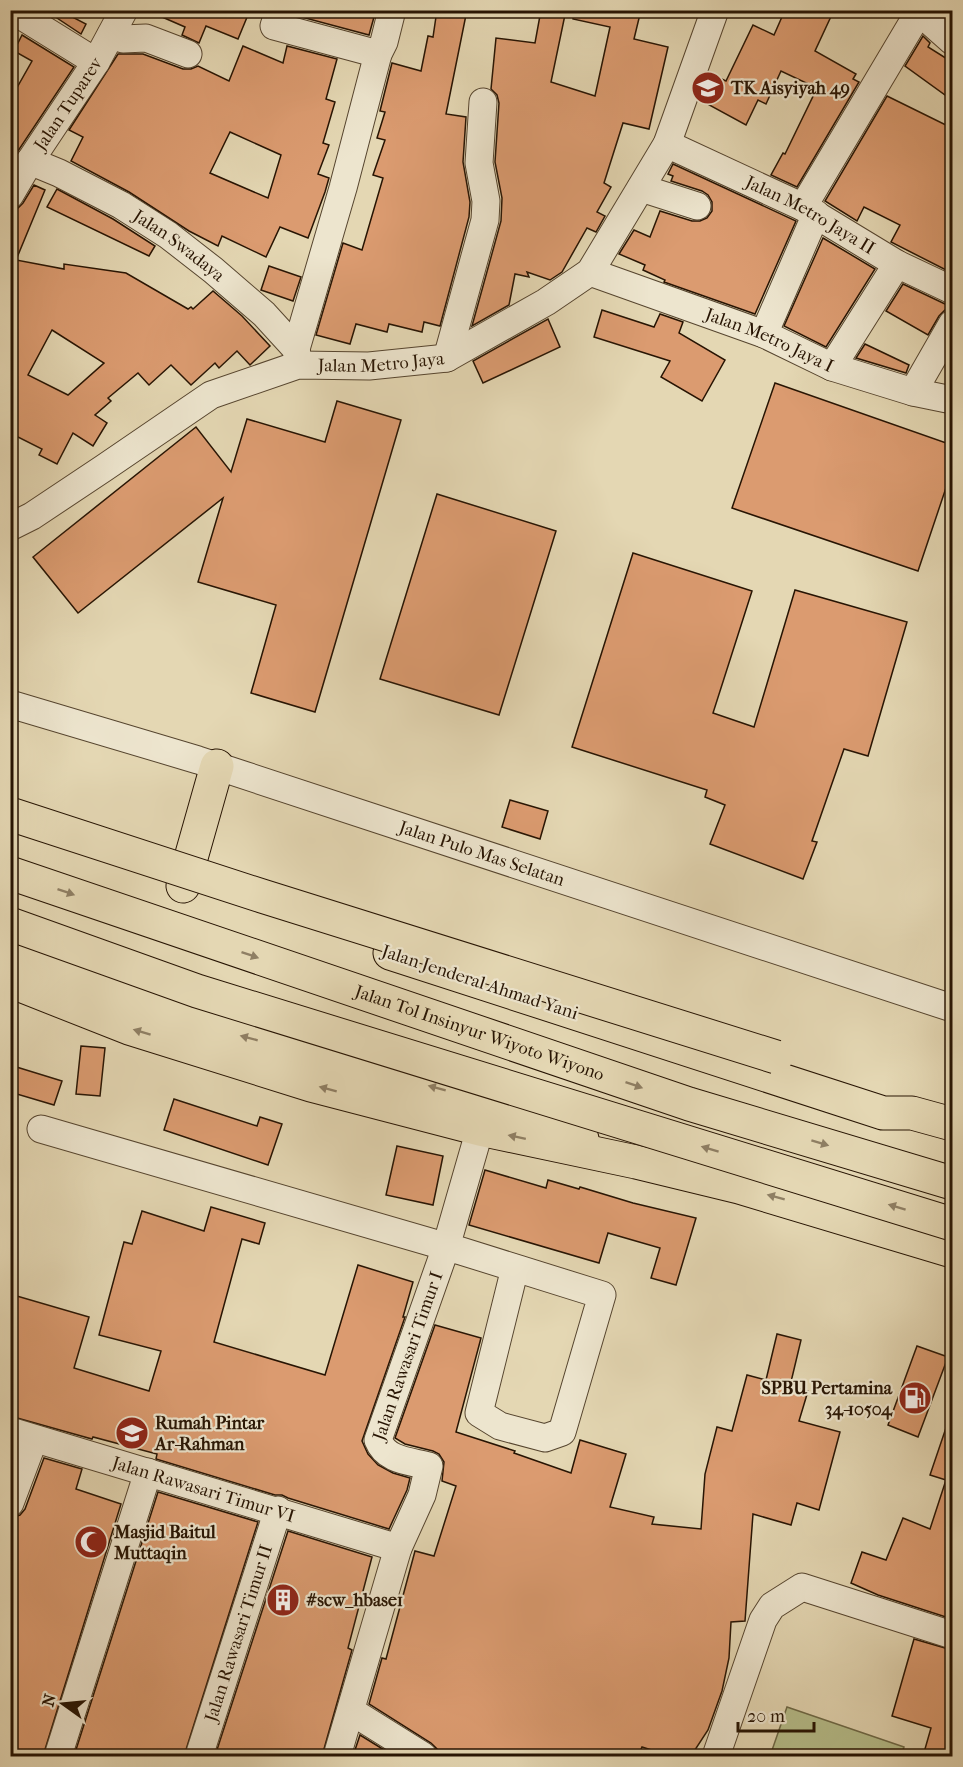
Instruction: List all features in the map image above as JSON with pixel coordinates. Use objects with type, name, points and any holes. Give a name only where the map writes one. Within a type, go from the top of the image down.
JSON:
[{"type":"highway","points":[[183,886],[215,774]]},
{"type":"highway","points":[[10,814],[886,1093],[912,1113]]},
{"type":"highway","name":"Jalan Jenderal Ahmad Yani","points":[[10,825],[183,886],[882,1113],[912,1113],[952,1124]]},
{"type":"highway","name":"Jalan Tol Insinyur Wiyoto Wiyono","points":[[10,873],[689,1104],[952,1183]]},
{"type":"highway","points":[[10,922],[531,1085],[551,1094],[622,1159]]},
{"type":"highway","points":[[10,922],[197,991],[952,1224]]},
{"type":"highway","points":[[10,958],[222,1030],[533,1114],[622,1159]]},
{"type":"highway","points":[[10,981],[141,1031],[311,1085],[480,1129],[622,1159],[788,1200],[952,1251]]},
{"type":"street","points":[[12,10],[96,62]]},
{"type":"street","name":"Jalan Tuparev","points":[[10,195],[96,62],[124,10]]},
{"type":"street","points":[[279,10],[274,26],[378,54]]},
{"type":"street","points":[[297,357],[378,54],[384,42],[392,10]]},
{"type":"street","name":"Jalan Metro Jaya","points":[[10,527],[32,516],[211,395],[297,357],[369,366],[447,358],[546,302],[590,272],[667,144],[715,10]]},
{"type":"street","points":[[764,334],[809,211],[918,11],[952,41]]},
{"type":"street","points":[[111,35],[123,39],[146,38],[188,54]]},
{"type":"street","points":[[447,358],[485,219],[486,201],[478,164],[483,102]]},
{"type":"street","name":"Jalan Metro Jaya II","points":[[667,144],[809,211],[897,264],[952,290]]},
{"type":"street","name":"Jalan Swadaya","points":[[30,161],[59,173],[121,205],[168,235],[264,314],[297,357]]},
{"type":"street","points":[[641,188],[698,206]]},
{"type":"street","points":[[832,367],[897,264]]},
{"type":"street","name":"Jalan Metro Jaya I","points":[[590,272],[764,334],[832,367],[913,392],[952,400]]},
{"type":"street","points":[[913,392],[952,324]]},
{"type":"street","name":"Jalan Pulo Mas Selatan","points":[[10,704],[215,774],[952,1008]]},
{"type":"street","points":[[41,1129],[446,1247],[515,1268],[602,1295],[562,1432],[545,1438],[500,1426],[479,1413],[515,1268]]},
{"type":"street","name":"Jalan Rawasari Timur I","points":[[337,1756],[398,1548],[422,1495],[429,1466],[389,1456],[381,1448],[378,1440],[446,1247],[480,1129]]},
{"type":"street","points":[[10,1503],[22,1435]]},
{"type":"street","name":"Jalan Rawasari Timur VI","points":[[22,1435],[278,1510],[398,1548]]},
{"type":"street","points":[[58,1756],[148,1472]]},
{"type":"street","name":"Jalan Rawasari Timur II","points":[[199,1756],[278,1510]]},
{"type":"street","points":[[716,1756],[763,1620],[772,1606],[802,1587],[952,1635]]},
{"type":"street","points":[[351,1711],[423,1756]]},
{"type":"green space","points":[[787,1707],[904,1747],[901,1756],[770,1756]]},
{"type":"building","points":[[45,10],[59,10],[86,24],[81,34]]},
{"type":"building","points":[[146,10],[250,10],[238,39],[206,26],[199,43],[182,35],[185,27]]},
{"type":"building","points":[[295,10],[351,10],[351,13],[374,17],[369,35],[294,15]]},
{"type":"building","points":[[437,10],[467,10],[446,114],[466,117],[463,162],[470,202],[469,217],[440,326],[424,322],[422,332],[389,324],[387,332],[356,324],[350,344],[316,335],[343,243],[362,250],[383,178],[373,175],[385,140],[377,138],[385,112],[380,111],[392,63],[421,71],[428,36],[433,37]]},
{"type":"building","points":[[541,10],[566,10],[551,82],[595,96],[610,27],[573,19],[574,10],[641,10],[634,39],[668,47],[649,129],[623,123],[604,183],[611,187],[597,212],[605,216],[596,232],[587,228],[562,272],[550,280],[527,272],[529,277],[515,274],[509,305],[472,326],[501,221],[502,198],[495,162],[499,103],[497,95],[491,89],[496,38],[535,43]]},
{"type":"building","points":[[785,10],[834,10],[815,51],[856,74],[853,79],[859,82],[797,187],[771,175],[783,153],[785,154],[817,88],[781,71],[766,104],[758,100],[746,125],[700,100],[709,73],[726,81],[753,25],[774,35]]},
{"type":"building","points":[[22,35],[74,67],[10,163],[10,100],[32,61],[14,51]]},
{"type":"building","points":[[923,36],[930,43],[928,47],[952,62],[952,100],[905,66]]},
{"type":"building","points":[[243,46],[283,63],[287,46],[337,59],[326,99],[335,102],[323,143],[329,145],[318,174],[329,178],[325,192],[308,238],[280,227],[266,257],[222,236],[218,246],[189,231],[129,192],[71,161],[83,137],[69,130],[118,54],[143,54],[183,69],[198,66],[229,81]],"holes":[[[230,132],[281,155],[268,198],[210,173]]]},
{"type":"building","points":[[887,96],[952,128],[952,273],[891,242],[900,225],[864,207],[857,221],[825,201]]},
{"type":"building","points":[[673,164],[796,221],[755,314],[664,282],[665,280],[643,270],[645,265],[619,254],[634,230],[650,237],[660,211],[692,221],[700,221],[707,218],[712,211],[712,202],[708,195],[671,181],[673,176],[668,174]]},
{"type":"building","points":[[34,185],[45,190],[16,260],[64,269],[64,264],[126,273],[188,309],[191,307],[193,309],[213,291],[242,316],[270,346],[250,365],[237,351],[219,368],[215,363],[191,385],[171,365],[149,385],[138,373],[108,398],[111,401],[95,415],[107,423],[93,446],[73,433],[57,464],[39,455],[42,449],[10,433],[10,211],[23,203]],"holes":[[[52,330],[104,363],[68,395],[28,375]]]},
{"type":"building","points":[[57,189],[113,219],[155,246],[149,256],[47,207]]},
{"type":"building","points":[[823,238],[875,269],[826,347],[784,326]]},
{"type":"building","points":[[269,266],[301,277],[293,301],[261,290]]},
{"type":"building","points":[[903,284],[952,306],[939,316],[928,335],[886,311]]},
{"type":"building","points":[[602,310],[654,327],[660,314],[683,322],[679,333],[725,360],[702,401],[661,377],[670,361],[594,337]]},
{"type":"building","points":[[548,319],[560,347],[483,383],[473,361]]},
{"type":"building","points":[[865,344],[909,365],[906,373],[856,358]]},
{"type":"building","points":[[775,383],[952,445],[952,470],[918,571],[732,508]]},
{"type":"building","points":[[337,401],[401,420],[315,712],[251,693],[276,605],[198,582],[223,498],[78,613],[33,557],[196,427],[231,472],[247,419],[325,442]]},
{"type":"building","points":[[437,494],[556,531],[499,715],[380,679]]},
{"type":"building","points":[[633,553],[752,591],[713,713],[754,727],[795,590],[907,622],[868,756],[844,749],[812,841],[817,842],[803,879],[710,844],[725,805],[705,797],[707,790],[572,747]]},
{"type":"building","points":[[510,800],[548,811],[540,839],[502,827]]},
{"type":"building","points":[[81,1046],[105,1048],[100,1096],[76,1094]]},
{"type":"building","points":[[10,1065],[62,1081],[54,1105],[10,1092]]},
{"type":"building","points":[[174,1099],[257,1126],[260,1117],[282,1124],[268,1165],[164,1130]]},
{"type":"building","points":[[397,1146],[443,1156],[433,1205],[386,1195]]},
{"type":"building","points":[[485,1170],[546,1188],[548,1180],[579,1189],[580,1187],[696,1218],[676,1285],[651,1278],[660,1248],[608,1233],[599,1263],[469,1225]]},
{"type":"building","points":[[211,1207],[265,1223],[259,1244],[242,1239],[214,1342],[325,1375],[358,1265],[413,1282],[403,1317],[405,1317],[362,1441],[368,1454],[378,1465],[410,1478],[389,1529],[156,1459],[157,1454],[10,1416],[10,1294],[89,1317],[74,1368],[149,1391],[161,1351],[99,1335],[124,1242],[132,1244],[142,1211],[204,1231]]},
{"type":"building","points":[[435,1325],[481,1338],[456,1432],[515,1451],[514,1453],[571,1473],[580,1440],[626,1454],[610,1507],[654,1517],[652,1524],[701,1529],[705,1474],[717,1427],[732,1431],[747,1375],[766,1380],[777,1334],[801,1340],[790,1386],[808,1391],[799,1421],[840,1432],[819,1510],[797,1503],[791,1525],[753,1514],[745,1621],[731,1622],[729,1658],[722,1691],[708,1730],[691,1756],[670,1756],[642,1747],[638,1756],[439,1756],[437,1749],[431,1743],[369,1704],[382,1658],[386,1659],[415,1551],[434,1556],[456,1486],[442,1481],[444,1462],[439,1454],[405,1444],[395,1438]]},
{"type":"building","points":[[917,1346],[948,1357],[918,1437],[888,1425]]},
{"type":"building","points":[[949,1419],[952,1419],[952,1619],[878,1595],[851,1583],[862,1552],[886,1560],[903,1518],[930,1529],[946,1480],[930,1475]]},
{"type":"building","points":[[44,1458],[82,1469],[76,1489],[121,1504],[43,1756],[10,1756],[10,1518],[20,1515],[25,1509]]},
{"type":"building","points":[[158,1492],[258,1522],[184,1756],[74,1756]]},
{"type":"building","points":[[288,1531],[372,1557],[348,1648],[352,1650],[322,1756],[215,1756]]},
{"type":"building","points":[[914,1639],[952,1650],[952,1756],[923,1756],[931,1728],[892,1716]]},
{"type":"building","points":[[360,1735],[394,1756],[353,1756]]},
{"type":"place","name":"TK Aisyiyah 49","points":[[708,88]]},
{"type":"place","name":"SPBU Pertamina 34-10504","points":[[915,1398]]},
{"type":"place","name":"Rumah Pintar Ar-Rahman","points":[[132,1433]]},
{"type":"place","name":"Masjid Baitul Muttaqin","points":[[91,1542]]},
{"type":"place","name":"#scw_hbase1","points":[[283,1600]]}]
